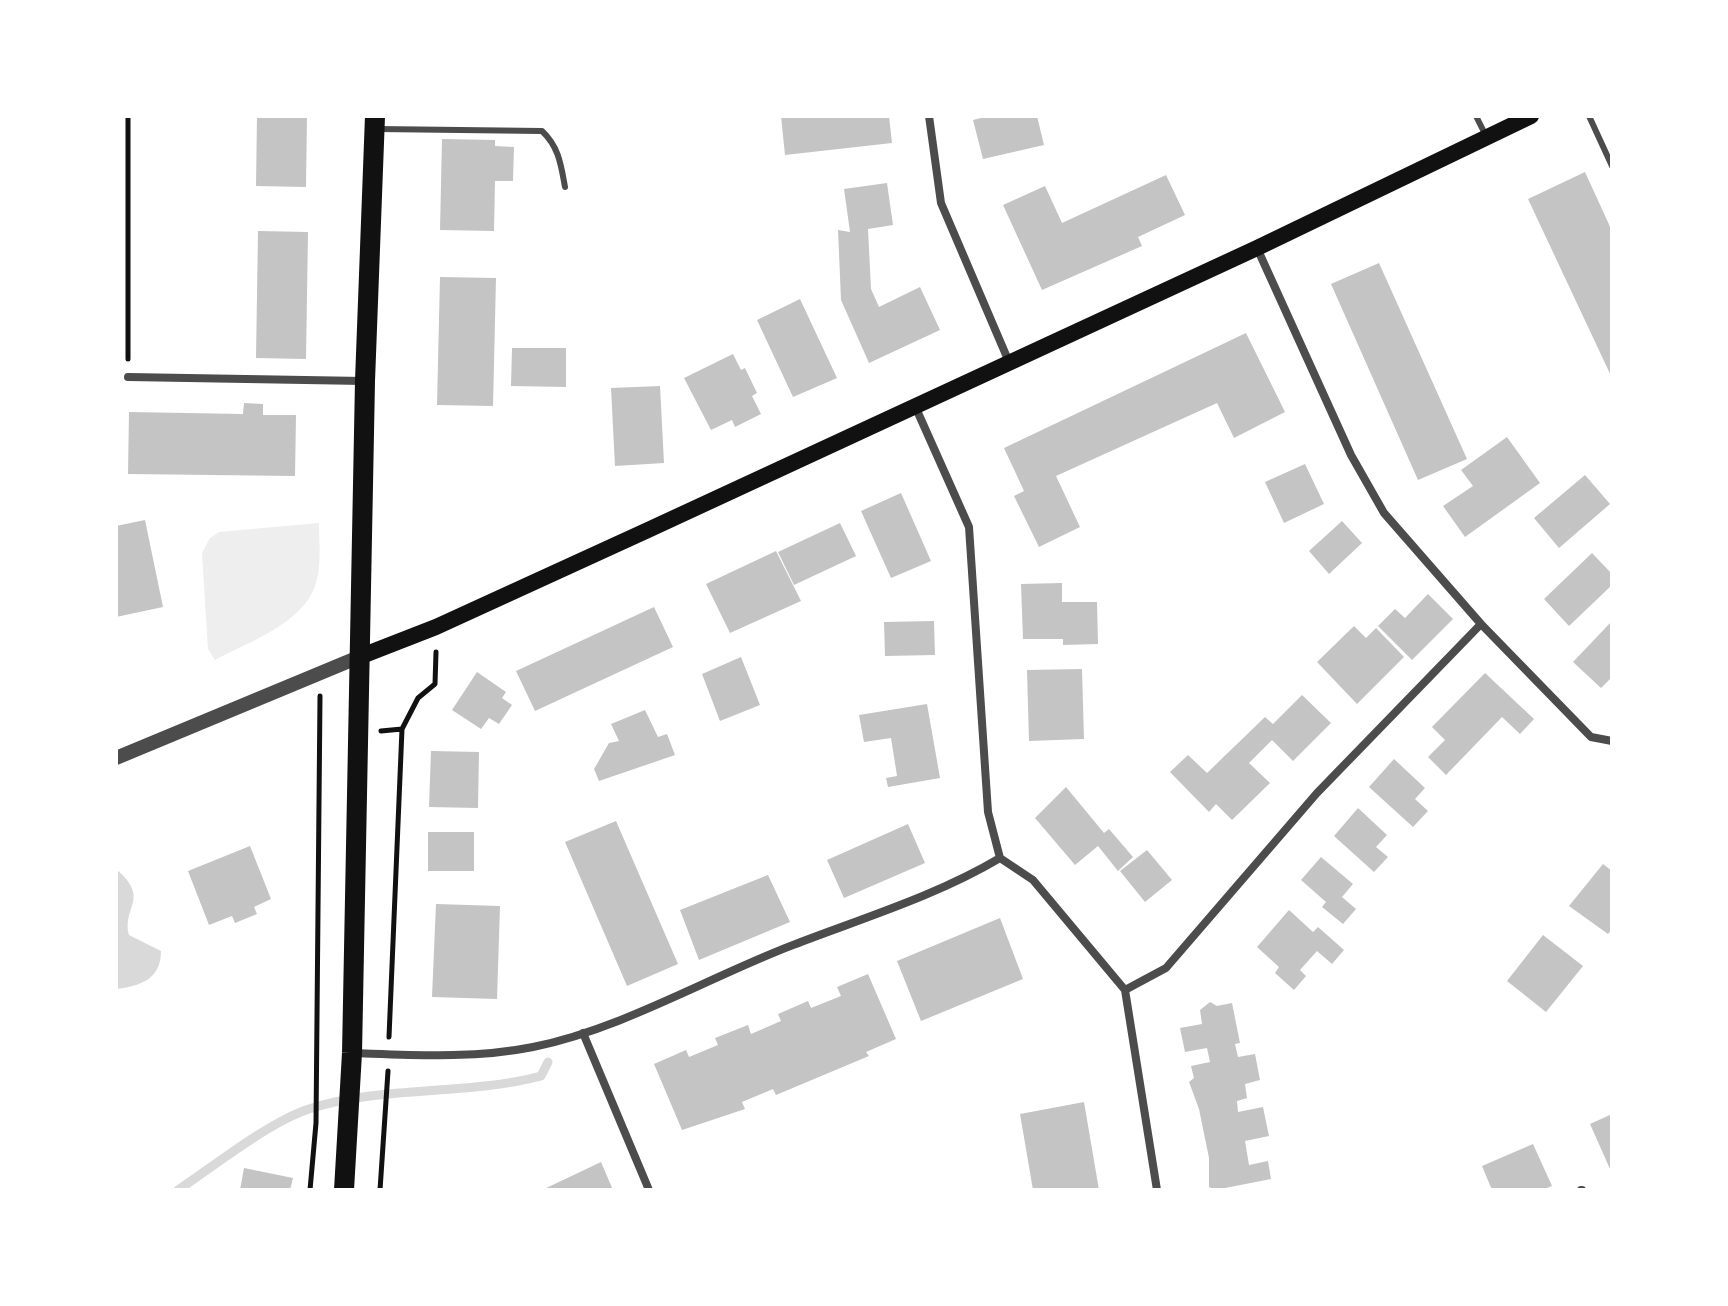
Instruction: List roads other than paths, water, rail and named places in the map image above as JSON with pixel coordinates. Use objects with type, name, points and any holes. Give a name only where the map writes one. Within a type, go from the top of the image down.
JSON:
[{"type":"main road","points":[[359,657],[436,627],[915,406],[1257,248],[1531,116]]},
{"type":"main road","points":[[344,1190],[352,1053],[365,381],[375,122]]},
{"type":"street","points":[[929,116],[941,203],[1009,362]]},
{"type":"street","points":[[1257,248],[1351,455],[1384,513],[1481,624],[1591,737],[1612,741]]},
{"type":"street","points":[[128,377],[365,381]]},
{"type":"street","points":[[915,406],[969,527],[988,812],[1000,858],[1033,880],[1125,990],[1157,1190]]},
{"type":"street","points":[[1125,990],[1166,968],[1317,793],[1481,624]]},
{"type":"street","points":[[116,758],[359,657]]},
{"type":"street","points":[[352,1053],[480,1054],[533,1047],[583,1033],[789,946],[965,879],[1000,858]]},
{"type":"street","points":[[583,1033],[649,1190]]},
{"type":"lane","points":[[1476,116],[1486,136]]},
{"type":"lane","points":[[1589,116],[1612,166]]},
{"type":"lane","points":[[375,122],[542,131],[553,141],[560,157],[565,187]]},
{"type":"waterway","points":[[178,1190],[259,1134],[309,1109],[396,1093],[513,1082],[541,1076],[548,1062]]}]
